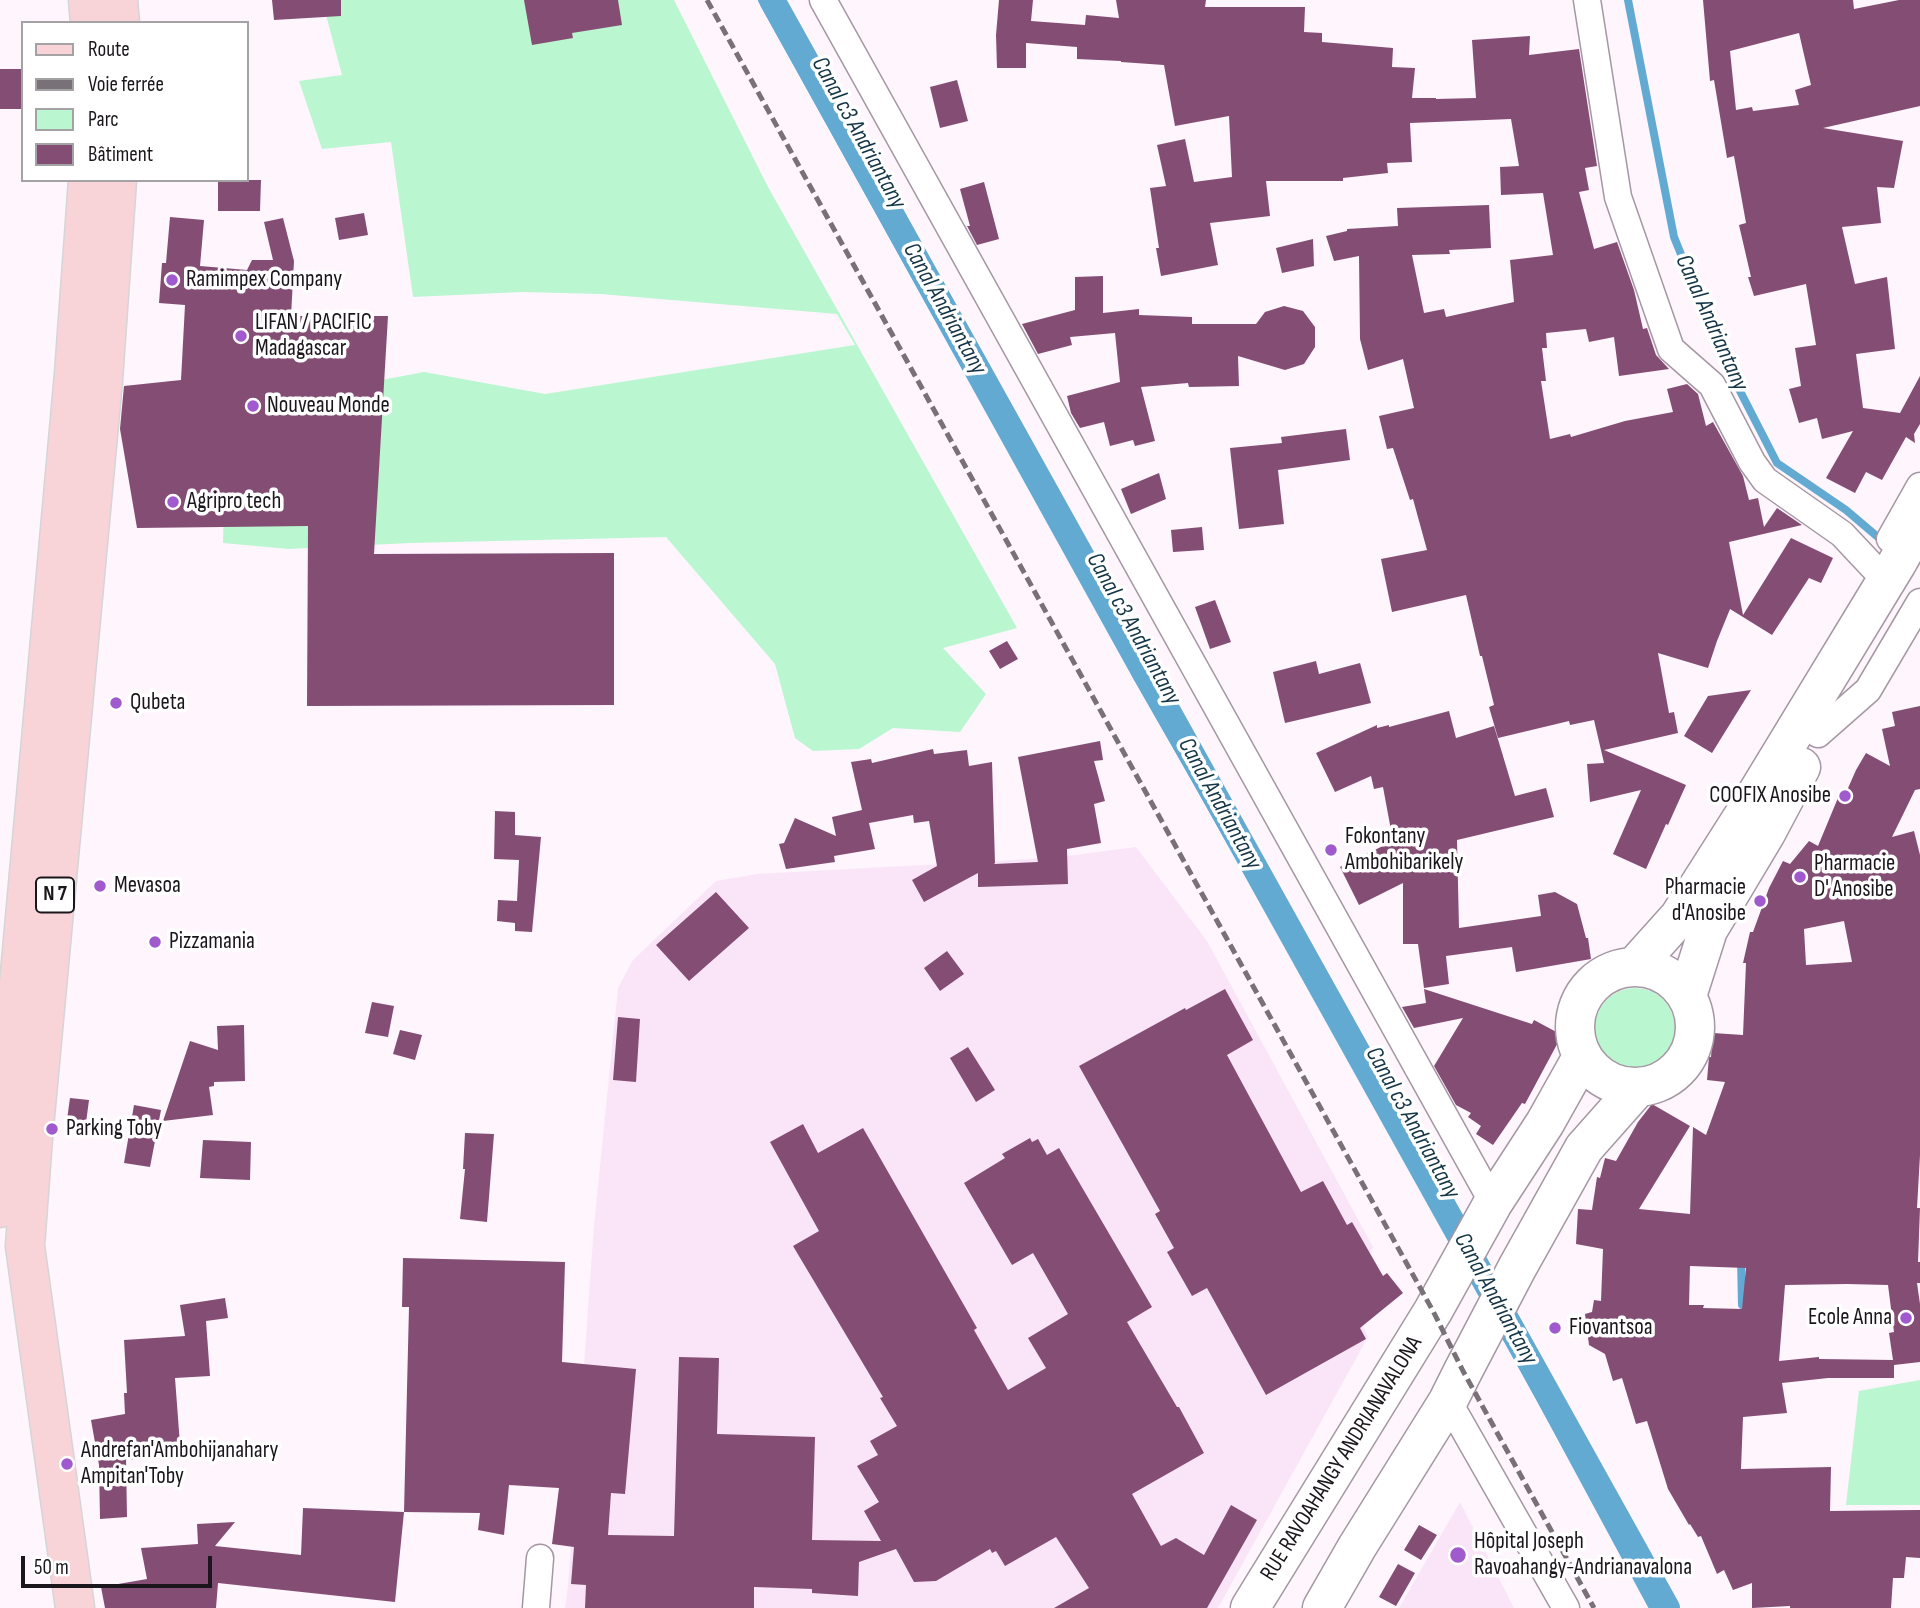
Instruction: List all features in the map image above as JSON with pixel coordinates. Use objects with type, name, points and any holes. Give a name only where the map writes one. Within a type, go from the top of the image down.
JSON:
[{"type":"main road","points":[[88,0],[90,21]]},
{"type":"main road","points":[[118,0],[120,21]]},
{"type":"main road","name":"N 7","points":[[75,1608],[24,1246],[6,1188],[88,182]]},
{"type":"main road","name":"N 7","points":[[6,1188],[103,380],[117,182]]},
{"type":"main road","points":[[1687,996],[1708,930],[1766,833],[1808,729],[1904,555]]},
{"type":"main road","points":[[1635,966],[1679,917],[1742,818],[1808,729]]},
{"type":"main road","points":[[1635,966],[1665,974],[1687,996],[1695,1017],[1694,1038],[1687,1058],[1677,1070],[1659,1082],[1626,1087],[1595,1073],[1582,1057],[1574,1031],[1576,1010],[1582,996],[1596,980],[1615,970],[1635,966]]},
{"type":"main road","name":"RUE RAVOAHANGY ANDRIANAVALONA","points":[[1250,1608],[1433,1311],[1493,1203],[1545,1124],[1582,1057]]},
{"type":"main road","points":[[1322,1608],[1448,1401],[1517,1268],[1584,1149],[1639,1087]]},
{"type":"main road","points":[[0,1240],[53,1608]]},
{"type":"street","points":[[823,0],[1493,1203]]},
{"type":"street","points":[[1587,0],[1618,197],[1671,349],[1712,385],[1752,462],[1765,480],[1842,534],[1904,555],[1920,486]]},
{"type":"street","points":[[1448,1401],[1566,1608]]},
{"type":"street","points":[[536,1608],[540,1558]]},
{"type":"shaded area","points":[[1136,847],[1207,941],[1373,1247],[1349,1296],[1368,1337],[1218,1608],[565,1608],[594,1226],[618,988],[633,960],[716,881],[757,874],[1052,858]]},
{"type":"shaded area","name":"Hôpital Joseph Ravoahangy-Andrianavalona","points":[[1460,1502],[1514,1608],[1399,1608]]},
{"type":"green space","points":[[322,0],[674,0],[768,187],[1017,628],[943,648],[986,694],[960,732],[893,728],[859,749],[813,751],[795,738],[775,664],[666,537],[410,543],[289,549],[223,543],[225,453],[307,394],[424,372],[545,394],[855,345],[837,314],[601,294],[522,292],[413,297],[391,142],[322,149],[299,81],[342,75]]},
{"type":"green space","points":[[1635,988],[1650,991],[1663,1000],[1672,1013],[1675,1028],[1672,1043],[1663,1056],[1650,1065],[1635,1068],[1620,1065],[1607,1056],[1598,1043],[1595,1028],[1598,1013],[1607,1000],[1620,991]]},
{"type":"green space","points":[[1920,1380],[1920,1505],[1846,1505],[1859,1391]]},
{"type":"building","points":[[272,0],[341,0],[341,16],[274,20]]},
{"type":"building","points":[[524,0],[618,0],[622,25],[572,33],[573,38],[532,45]]},
{"type":"building","points":[[999,0],[1033,0],[1031,21],[1085,25],[1086,15],[1119,18],[1116,0],[1206,0],[1205,7],[1305,7],[1304,32],[1322,33],[1322,42],[1393,48],[1392,67],[1415,68],[1412,98],[1476,98],[1472,40],[1530,36],[1529,55],[1579,49],[1597,166],[1585,168],[1589,190],[1579,192],[1594,249],[1617,242],[1634,290],[1643,329],[1647,328],[1656,355],[1669,369],[1619,376],[1614,337],[1589,342],[1586,329],[1546,333],[1547,348],[1542,348],[1546,381],[1541,381],[1550,439],[1570,434],[1571,437],[1625,421],[1673,412],[1667,389],[1687,384],[1698,394],[1706,426],[1713,422],[1743,476],[1749,500],[1758,498],[1764,527],[1777,508],[1802,525],[1729,542],[1743,615],[1791,538],[1833,558],[1821,583],[1809,578],[1772,635],[1730,609],[1708,668],[1658,653],[1669,713],[1674,712],[1678,733],[1604,750],[1686,785],[1646,869],[1613,854],[1641,790],[1590,802],[1587,764],[1604,763],[1594,720],[1570,725],[1569,721],[1498,738],[1489,707],[1494,705],[1466,595],[1392,612],[1381,559],[1427,550],[1413,499],[1410,500],[1393,448],[1387,449],[1379,416],[1414,408],[1403,359],[1368,370],[1360,339],[1359,256],[1334,261],[1326,236],[1347,229],[1398,226],[1397,208],[1489,205],[1491,248],[1449,250],[1450,254],[1412,255],[1424,313],[1444,309],[1446,317],[1514,302],[1510,260],[1553,255],[1543,193],[1501,195],[1500,167],[1519,166],[1511,119],[1410,123],[1412,162],[1387,163],[1388,173],[1343,178],[1343,181],[1266,181],[1270,216],[1210,223],[1218,265],[1161,276],[1150,188],[1166,186],[1157,145],[1185,139],[1194,182],[1232,177],[1229,116],[1175,126],[1164,65],[1077,59],[1077,47],[1026,43],[1026,68],[997,68]]},
{"type":"building","points":[[1703,0],[1853,0],[1854,9],[1899,0],[1920,0],[1920,106],[1823,128],[1903,141],[1894,188],[1877,187],[1881,223],[1842,227],[1855,284],[1887,277],[1895,349],[1856,354],[1863,408],[1900,413],[1920,376],[1920,424],[1914,434],[1915,443],[1906,437],[1882,480],[1866,472],[1855,493],[1826,478],[1853,431],[1822,439],[1817,418],[1799,423],[1789,389],[1801,386],[1795,348],[1816,345],[1806,284],[1754,296],[1739,225],[1746,223],[1734,156],[1727,158],[1714,80],[1710,81]],"holes":[[[1799,33],[1811,85],[1795,90],[1799,105],[1753,111],[1752,107],[1736,110],[1730,51]]]},
{"type":"building","points":[[0,69],[21,69],[21,109],[0,109]]},
{"type":"building","points":[[957,80],[968,121],[940,128],[930,87]]},
{"type":"building","points":[[261,180],[260,211],[218,211],[218,182]]},
{"type":"building","points":[[984,182],[999,239],[977,245],[967,226],[970,226],[960,189]]},
{"type":"building","points":[[364,213],[368,235],[339,240],[335,218]]},
{"type":"building","points":[[170,217],[204,220],[200,266],[247,270],[252,260],[273,260],[264,222],[283,218],[294,261],[291,316],[388,316],[374,554],[614,553],[614,705],[307,706],[308,526],[137,528],[120,429],[124,386],[181,380],[185,305],[159,303]]},
{"type":"building","points":[[1313,239],[1314,266],[1282,273],[1276,248]]},
{"type":"building","points":[[1103,276],[1103,313],[1139,309],[1139,315],[1192,317],[1192,324],[1256,324],[1265,312],[1284,306],[1303,311],[1315,327],[1315,347],[1304,364],[1285,370],[1238,356],[1239,386],[1189,387],[1188,383],[1141,387],[1155,441],[1135,446],[1133,440],[1110,446],[1104,422],[1080,428],[1071,413],[1067,396],[1120,382],[1115,333],[1070,337],[1072,345],[1038,354],[1022,324],[1075,310],[1075,277]]},
{"type":"building","points":[[1346,429],[1350,460],[1278,470],[1284,524],[1239,529],[1230,448],[1282,443],[1281,437]]},
{"type":"building","points":[[1159,473],[1166,499],[1131,514],[1121,489]]},
{"type":"building","points":[[1202,527],[1204,550],[1173,552],[1171,530]]},
{"type":"building","points":[[1215,600],[1231,642],[1210,649],[1195,607]]},
{"type":"building","points":[[1007,641],[1018,659],[1000,669],[989,651]]},
{"type":"building","points":[[1316,661],[1319,674],[1360,663],[1371,703],[1285,723],[1273,672]]},
{"type":"building","points":[[1751,690],[1712,753],[1684,736],[1708,696]]},
{"type":"building","points":[[1920,706],[1920,789],[1915,790],[1892,837],[1914,831],[1920,855],[1920,1155],[1917,1208],[1920,1208],[1920,1283],[1917,1283],[1920,1304],[1920,1362],[1894,1365],[1894,1378],[1828,1378],[1782,1383],[1787,1413],[1743,1417],[1741,1469],[1831,1467],[1830,1511],[1920,1510],[1920,1558],[1906,1557],[1904,1578],[1893,1578],[1891,1608],[1752,1608],[1752,1583],[1733,1590],[1724,1570],[1717,1574],[1701,1536],[1698,1537],[1689,1525],[1668,1489],[1647,1421],[1636,1424],[1622,1378],[1613,1381],[1605,1354],[1589,1345],[1585,1314],[1592,1312],[1594,1300],[1601,1301],[1603,1249],[1576,1244],[1578,1209],[1592,1210],[1597,1177],[1600,1178],[1605,1158],[1616,1161],[1638,1122],[1652,1104],[1690,1126],[1639,1209],[1690,1214],[1693,1127],[1706,1135],[1725,1082],[1707,1080],[1713,1033],[1743,1035],[1746,963],[1743,963],[1750,932],[1753,932],[1769,888],[1783,861],[1790,864],[1809,841],[1818,846],[1840,793],[1845,795],[1866,753],[1890,766],[1882,729],[1895,726],[1892,712]],"holes":[[[1844,921],[1852,962],[1806,965],[1804,929]],[[1690,1266],[1746,1268],[1742,1309],[1689,1305]],[[1785,1285],[1888,1285],[1894,1332],[1889,1333],[1893,1360],[1819,1357],[1779,1361]]]},
{"type":"building","points":[[1449,711],[1456,738],[1494,726],[1515,796],[1546,788],[1554,817],[1457,840],[1459,928],[1541,916],[1538,895],[1555,892],[1577,904],[1588,938],[1591,959],[1516,972],[1512,947],[1446,956],[1449,984],[1424,988],[1418,944],[1403,944],[1403,883],[1359,905],[1340,867],[1393,841],[1383,787],[1374,789],[1371,776],[1335,792],[1316,753],[1377,725],[1377,728],[1389,727]]},
{"type":"building","points":[[1100,741],[1103,760],[1094,761],[1105,801],[1094,804],[1101,843],[1067,849],[1068,884],[978,887],[978,873],[924,902],[912,880],[937,866],[929,821],[914,823],[913,815],[869,823],[875,849],[834,856],[835,862],[786,869],[779,844],[784,843],[795,818],[836,836],[832,817],[862,810],[851,762],[871,759],[872,763],[933,749],[934,754],[967,750],[969,766],[992,762],[994,864],[1038,862],[1018,757]]},
{"type":"building","points":[[495,811],[515,812],[515,835],[541,837],[532,932],[515,931],[515,923],[497,921],[498,900],[517,901],[519,860],[494,859]]},
{"type":"building","points":[[716,892],[749,928],[689,981],[656,945]]},
{"type":"building","points":[[947,951],[964,974],[940,991],[924,968]]},
{"type":"building","points":[[1225,989],[1253,1040],[1227,1055],[1301,1192],[1323,1181],[1347,1225],[1352,1222],[1383,1276],[1387,1273],[1403,1293],[1360,1328],[1366,1339],[1266,1395],[1207,1288],[1192,1296],[1167,1252],[1174,1248],[1155,1214],[1160,1211],[1079,1066]]},
{"type":"building","points":[[1424,989],[1532,1024],[1534,1020],[1562,1035],[1525,1104],[1522,1103],[1493,1145],[1476,1134],[1481,1126],[1468,1117],[1471,1113],[1456,1105],[1434,1066],[1463,1018],[1414,1028],[1402,1007],[1426,1003]]},
{"type":"building","points":[[372,1002],[394,1006],[388,1037],[365,1033]]},
{"type":"building","points":[[618,1017],[640,1019],[636,1082],[613,1080]]},
{"type":"building","points":[[244,1025],[245,1081],[214,1082],[214,1086],[209,1087],[213,1115],[163,1121],[190,1041],[218,1050],[217,1026]]},
{"type":"building","points":[[400,1030],[422,1035],[415,1060],[393,1054]]},
{"type":"building","points":[[968,1047],[995,1090],[976,1102],[950,1058]]},
{"type":"building","points":[[70,1098],[89,1100],[84,1138],[66,1127]]},
{"type":"building","points":[[134,1105],[161,1110],[150,1167],[124,1163]]},
{"type":"building","points":[[803,1124],[818,1153],[863,1128],[977,1328],[974,1330],[1008,1390],[1046,1368],[1028,1338],[1068,1314],[1033,1253],[1012,1265],[964,1183],[1005,1158],[1002,1154],[1030,1138],[1032,1142],[1038,1139],[1047,1155],[1059,1148],[1152,1307],[1127,1322],[1204,1453],[1132,1494],[1161,1546],[1176,1538],[1204,1555],[1231,1505],[1257,1520],[1207,1608],[1054,1608],[1089,1588],[1056,1537],[1005,1566],[996,1551],[992,1553],[990,1549],[936,1581],[914,1582],[896,1549],[859,1562],[858,1596],[812,1593],[812,1589],[754,1587],[754,1608],[585,1608],[586,1585],[571,1584],[574,1547],[552,1544],[559,1488],[509,1485],[504,1535],[478,1530],[480,1513],[404,1512],[409,1307],[402,1307],[403,1258],[565,1262],[562,1362],[636,1369],[625,1494],[611,1493],[608,1535],[674,1536],[679,1357],[719,1358],[717,1434],[815,1437],[812,1540],[881,1541],[864,1511],[879,1502],[857,1466],[878,1455],[870,1441],[897,1426],[880,1398],[883,1397],[793,1246],[819,1231],[770,1142]]},
{"type":"building","points":[[465,1133],[494,1134],[487,1222],[460,1219]]},
{"type":"building","points":[[203,1140],[251,1142],[250,1180],[200,1178]]},
{"type":"building","points":[[225,1298],[228,1318],[206,1321],[210,1376],[175,1378],[181,1458],[126,1460],[127,1517],[100,1519],[99,1465],[91,1420],[125,1414],[124,1393],[127,1393],[124,1340],[185,1336],[180,1305]]},
{"type":"building","points":[[303,1508],[404,1512],[395,1602],[218,1583],[216,1608],[105,1608],[101,1587],[147,1579],[141,1548],[198,1544],[197,1524],[235,1522],[215,1546],[301,1555]]},
{"type":"building","points":[[1419,1525],[1437,1535],[1421,1560],[1404,1550]]},
{"type":"building","points":[[1398,1564],[1415,1573],[1396,1606],[1379,1597]]},
{"type":"waterway","name":"Canal c3 Andriantany","points":[[762,0],[1138,679],[1374,1092],[1457,1245]]},
{"type":"waterway","name":"Canal Andriantany","points":[[772,0],[1667,1608]]},
{"type":"waterway","name":"Canal Andriantany","points":[[1628,0],[1674,237],[1723,358],[1777,463],[1846,510],[1886,544]]},
{"type":"waterway","points":[[1741,1259],[1742,1305],[1748,1313]]},
{"type":"waterway","name":"Canal c3 Andriantany","points":[[1470,1269],[1487,1301]]},
{"type":"waterway","name":"Canal c3 Andriantany","points":[[1500,1324],[1653,1608]]},
{"type":"railway","points":[[707,0],[1433,1311],[1463,1371],[1594,1608]]},
{"type":"place","name":"Ramimpex Company","points":[[172,280]]},
{"type":"place","name":"LIFAN / PACIFIC Madagascar","points":[[241,336]]},
{"type":"place","name":"Nouveau Monde","points":[[253,406]]},
{"type":"place","name":"Agripro tech","points":[[173,502]]},
{"type":"place","name":"Qubeta","points":[[116,703]]},
{"type":"place","name":"COOFIX Anosibe","points":[[1845,796]]},
{"type":"place","name":"Fokontany Ambohibarikely","points":[[1331,850]]},
{"type":"place","name":"Pharmacie D' Anosibe","points":[[1800,877]]},
{"type":"place","name":"Mevasoa","points":[[100,886]]},
{"type":"place","name":"Pharmacie d'Anosibe","points":[[1760,901]]},
{"type":"place","name":"Pizzamania","points":[[155,942]]},
{"type":"place","name":"Parking Toby","points":[[52,1129]]},
{"type":"place","name":"Ecole Anna","points":[[1906,1318]]},
{"type":"place","name":"Fiovantsoa","points":[[1555,1328]]},
{"type":"place","name":"Andrefan'Ambohijanahary Ampitan'Toby","points":[[67,1464]]},
{"type":"place","name":"Hôpital Joseph Ravoahangy-Andrianavalona","points":[[1458,1555]]}]
